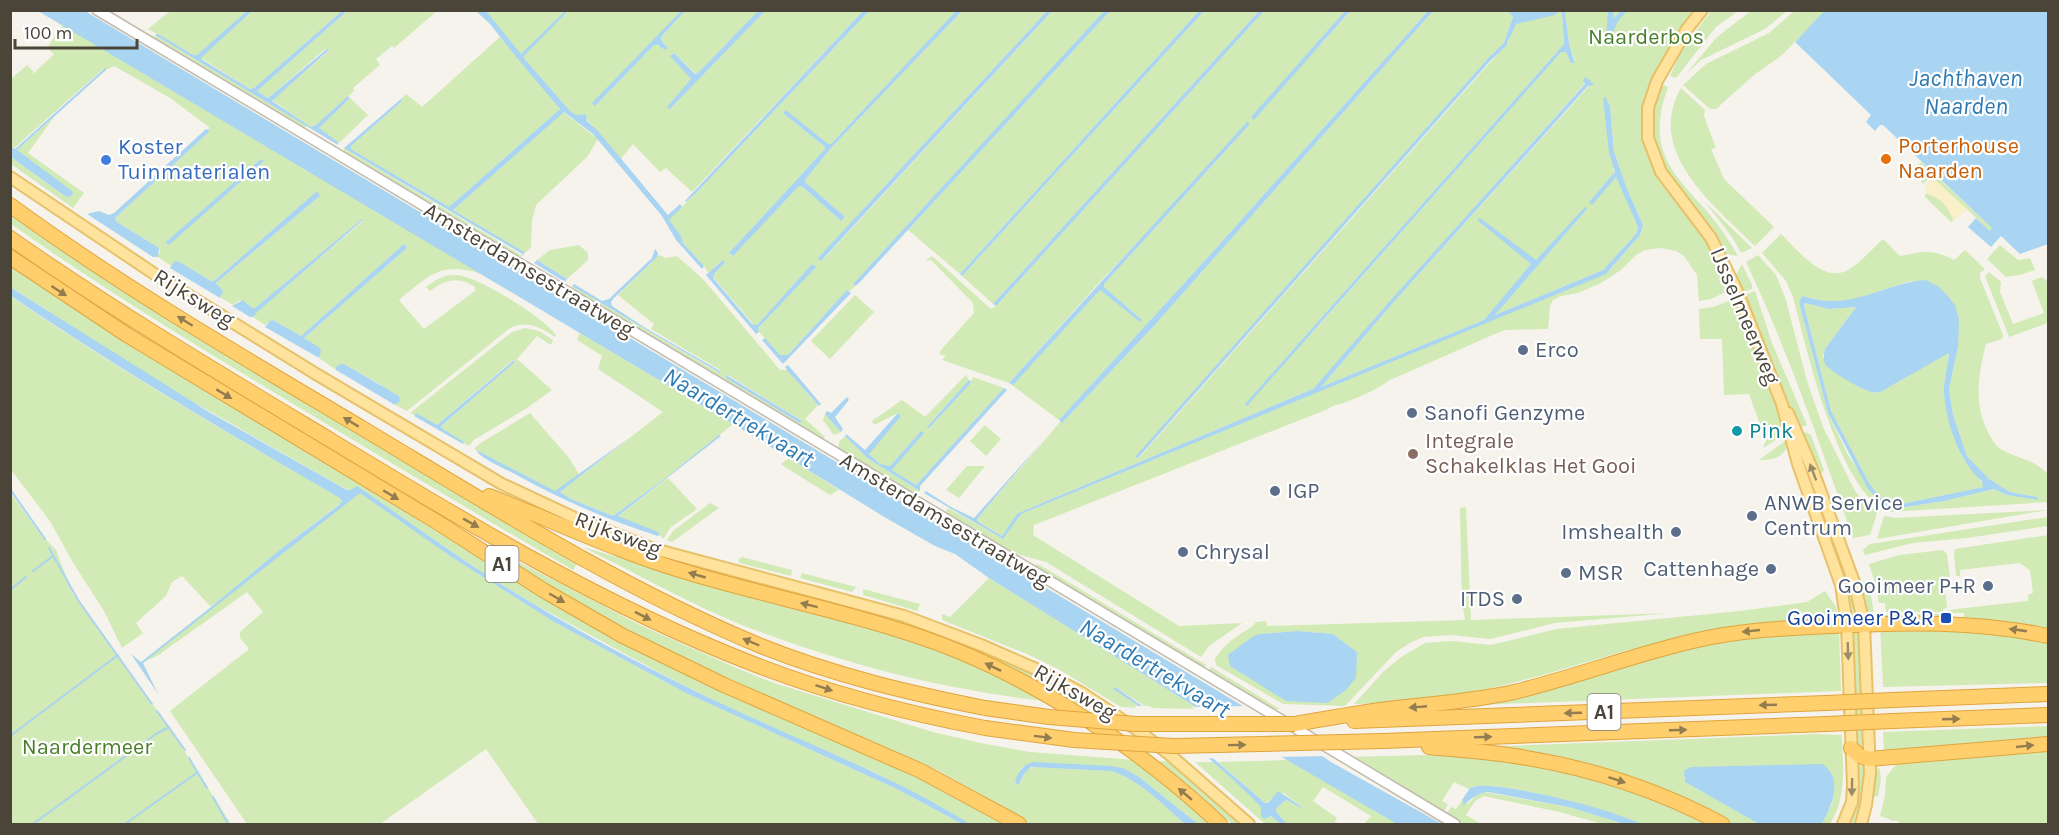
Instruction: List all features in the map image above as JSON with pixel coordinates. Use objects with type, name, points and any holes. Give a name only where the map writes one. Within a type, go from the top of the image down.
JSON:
[{"type":"highway","name":"Rijksweg","points":[[10,205],[201,331],[456,484]]},
{"type":"highway","name":"A1","points":[[10,238],[134,322],[402,484],[576,581],[650,619],[752,664],[890,708],[985,728],[1074,740],[1174,746],[1383,741],[2049,715]]},
{"type":"highway","name":"A1","points":[[10,257],[126,335],[437,522],[543,590],[623,636],[724,685],[921,771],[1019,825]]},
{"type":"highway","name":"A1","points":[[456,484],[588,562],[690,614],[753,642],[835,672],[885,686],[985,708],[1048,717],[1136,724],[1295,724],[1382,715],[1506,693],[1661,649],[1720,636],[1783,628],[1932,623],[1988,626],[2049,636]]},
{"type":"highway","name":"A1","points":[[456,484],[638,557],[728,584],[884,625],[961,653],[1027,685],[1099,729],[1149,765],[1220,825]]},
{"type":"highway","name":"A1","points":[[1382,715],[1826,703],[2049,694]]},
{"type":"highway","name":"A1","points":[[1383,741],[1523,757],[1582,769],[1658,794],[1722,825]]},
{"type":"highway","points":[[1851,748],[1860,756],[1869,759],[2049,744]]},
{"type":"main road","name":"IJsselmeerweg","points":[[1702,10],[1657,81],[1648,108],[1648,138],[1660,172],[1711,238],[1727,267],[1782,404],[1798,464],[1841,585],[1847,625],[1853,794],[1843,825]]},
{"type":"main road","name":"Rijksweg","points":[[10,177],[156,275],[316,374],[502,484],[556,510],[637,543],[693,561],[904,616],[1036,669],[1082,693],[1136,729],[1169,754],[1249,825]]},
{"type":"main road","name":"IJsselmeerweg","points":[[1782,404],[1790,416],[1813,471],[1854,582],[1864,624],[1869,785],[1861,825]]},
{"type":"street","name":"Amsterdamsestraatweg","points":[[97,10],[1455,825]]},
{"type":"green space","points":[[1752,10],[1787,11],[1765,29],[1701,60],[1685,75],[1717,37]]},
{"type":"green space","points":[[170,11],[247,11],[202,51],[193,55],[148,29]]},
{"type":"green space","points":[[252,11],[342,11],[254,88],[250,89],[201,56]]},
{"type":"green space","points":[[347,11],[437,11],[394,48],[392,46],[376,59],[380,65],[353,88],[354,91],[311,127],[272,100],[329,51],[325,49],[268,98],[257,91]]},
{"type":"green space","points":[[484,11],[565,11],[521,55]]},
{"type":"green space","points":[[568,11],[682,11],[593,103],[595,106],[654,45],[668,47],[661,37],[685,11],[758,11],[696,74],[674,53],[670,55],[691,79],[670,109],[765,11],[863,11],[692,192],[666,168],[660,172],[633,144],[621,159],[586,118],[574,115],[570,111],[522,56]]},
{"type":"green space","points":[[869,11],[957,11],[831,144],[786,111],[783,113],[825,149],[729,253],[732,256],[799,186],[841,221],[845,217],[805,180],[831,148],[962,11],[1047,11],[849,225],[822,261],[1052,11],[1105,11],[853,284],[855,286],[850,291],[847,290],[788,355],[780,355],[758,328],[815,267],[812,264],[757,325],[754,325],[713,277],[725,262],[723,260],[708,273],[683,243],[668,220]]},
{"type":"green space","points":[[1110,11],[1199,11],[960,274],[908,230]]},
{"type":"green space","points":[[1204,11],[1259,11],[993,304],[962,276]]},
{"type":"green space","points":[[1264,11],[1345,11],[1252,117],[1350,11],[1428,11],[1059,420],[1012,385],[1100,290],[1142,320],[1104,287],[1104,284],[1250,124],[1097,285],[1009,383],[942,360],[946,356],[939,354],[941,350],[974,313],[973,303],[931,260],[925,261],[932,256],[991,309],[996,306]]},
{"type":"green space","name":"Naarderbos","points":[[1433,11],[1508,11],[1513,17],[1504,43],[1490,56],[1136,457],[1139,458],[1509,41],[1514,26],[1522,21],[1549,16],[1560,11],[1564,44],[1247,402],[1322,322],[1561,51],[1566,52],[1573,63],[1575,60],[1569,44],[1565,11],[1696,11],[1656,73],[1647,146],[1659,178],[1699,227],[1731,284],[1728,291],[1711,299],[1699,301],[1697,275],[1684,256],[1676,251],[1661,248],[1645,250],[1601,283],[1553,300],[1550,306],[1548,329],[1504,330],[1390,380],[1358,397],[1034,525],[1033,535],[1179,626],[1242,623],[1209,646],[1201,657],[1046,562],[1006,551],[944,515],[948,508],[1003,539],[1021,514],[1609,271],[1640,235],[1643,225],[1614,152],[1610,106],[1603,98],[1615,178],[1618,178],[1638,227],[1636,234],[1603,270],[1495,315],[1587,209],[1537,260],[1530,262],[1531,266],[1484,320],[1321,387],[1392,304],[1590,85],[1586,82],[1313,389],[1021,512],[1002,536],[978,522],[977,519],[1061,421],[1063,422],[1153,327]]},
{"type":"green space","points":[[1711,11],[1738,11],[1716,27],[1676,78],[1670,76],[1683,48]]},
{"type":"green space","points":[[1794,11],[1825,11],[1782,55],[1754,75],[1716,109],[1710,109],[1683,85],[1706,64],[1769,33]]},
{"type":"green space","points":[[63,25],[482,274],[468,270],[445,270],[428,277],[399,300],[424,329],[475,291],[475,287],[458,280],[441,284],[430,291],[426,287],[440,278],[456,275],[479,282],[524,308],[549,327],[556,335],[555,337],[544,330],[528,325],[510,328],[407,411],[395,405],[397,405],[381,385],[344,364],[336,370],[319,358],[320,349],[304,338],[407,248],[404,244],[301,336],[273,320],[265,325],[253,317],[255,313],[363,221],[362,219],[255,308],[240,300],[233,305],[220,297],[223,291],[216,283],[320,196],[316,192],[214,281],[178,261],[171,266],[158,257],[159,248],[117,222],[115,218],[208,133],[209,127],[170,98],[114,66],[103,69],[13,149],[11,147],[11,79],[27,65],[33,74],[54,54],[47,48]],"holes":[[[261,159],[263,161],[168,245],[167,243]]]},
{"type":"green space","points":[[155,35],[307,126],[302,130],[154,40]]},
{"type":"green space","points":[[500,37],[560,109],[449,207],[351,149],[351,146],[402,101],[401,99],[406,94],[422,107]]},
{"type":"green space","points":[[1661,84],[1668,87],[1660,125],[1665,155],[1681,182],[1715,221],[1738,256],[1726,254],[1709,227],[1678,191],[1662,166],[1654,140],[1653,127],[1656,99]]},
{"type":"green space","points":[[1681,88],[1705,110],[1704,116],[1716,148],[1711,149],[1724,179],[1774,227],[1755,246],[1705,196],[1678,156],[1671,134],[1672,112]]},
{"type":"green space","points":[[350,98],[368,115],[339,143],[319,128]]},
{"type":"green space","points":[[563,112],[598,139],[587,157],[536,205],[532,221],[531,247],[525,253],[453,210]]},
{"type":"green space","points":[[54,117],[28,153],[84,193],[73,208],[11,164],[11,157],[65,196],[17,150]]},
{"type":"green space","points":[[344,148],[524,255],[518,258],[343,154]]},
{"type":"green space","points":[[1921,162],[1931,171],[1928,174],[1931,176],[1923,184],[1914,168]]},
{"type":"green space","points":[[1935,175],[1993,229],[1990,231],[1967,209],[1951,222],[1925,197],[1925,194],[1928,194],[1925,187]]},
{"type":"green space","points":[[1705,202],[1752,248],[1741,253],[1732,237]]},
{"type":"green space","points":[[10,215],[99,276],[177,325],[577,564],[573,570],[208,352],[108,290],[11,224]]},
{"type":"green space","points":[[1781,234],[1804,257],[1822,270],[1841,273],[1864,258],[1883,239],[1900,256],[1928,252],[1954,260],[1965,250],[1985,269],[1980,273],[1980,278],[2003,335],[2002,339],[1986,344],[1979,387],[1983,419],[1990,436],[1998,447],[2033,463],[2048,474],[2048,502],[1889,512],[1871,499],[1854,477],[1827,416],[1793,297],[1786,281],[1762,253]],"holes":[[[1911,281],[1958,347],[1949,389],[1953,415],[1967,456],[1989,479],[2010,492],[2037,497],[2007,495],[1994,489],[1944,501],[1899,508],[1883,505],[1848,455],[1828,413],[1799,302],[1802,296],[1829,302],[1855,299]]]},
{"type":"green space","points":[[579,245],[588,253],[588,260],[567,279],[537,260],[550,250]]},
{"type":"green space","points":[[2000,245],[2018,260],[2030,258],[2035,270],[2006,277],[1987,259]]},
{"type":"green space","points":[[659,255],[666,258],[677,256],[703,279],[780,370],[787,370],[818,405],[805,419],[825,437],[820,442],[570,291],[572,286],[719,373],[720,370],[651,329],[654,324],[618,295]],"holes":[[[728,375],[802,421],[798,422],[726,378]]]},
{"type":"green space","points":[[1758,255],[1776,275],[1786,300],[1807,381],[1823,427],[1855,491],[1877,513],[1870,535],[1853,538],[1790,364],[1746,262]]},
{"type":"green space","points":[[1742,264],[1752,285],[1752,289],[1743,292],[1736,275]]},
{"type":"green space","points":[[10,265],[116,336],[497,568],[970,803],[1006,824],[970,824],[874,772],[729,708],[532,603],[356,487],[349,490],[335,483],[162,384],[11,287]]},
{"type":"green space","points":[[1989,272],[2001,282],[2000,292],[2013,324],[2044,313],[2032,281],[2042,277],[2048,282],[2048,323],[2009,337],[1985,276]]},
{"type":"green space","points":[[1755,291],[1772,343],[1807,425],[1798,428],[1744,295]]},
{"type":"green space","points":[[855,295],[874,312],[830,359],[811,341]]},
{"type":"green space","points":[[10,296],[174,400],[341,498],[342,502],[211,607],[182,576],[172,582],[166,596],[136,623],[143,633],[122,648],[104,611],[50,521],[11,470]]},
{"type":"green space","points":[[1731,300],[1737,303],[1772,387],[1787,433],[1763,448],[1766,441],[1749,394],[1724,395],[1722,339],[1700,339],[1699,309],[1713,307]]},
{"type":"green space","points":[[1805,303],[1829,309],[1856,307],[1825,349],[1823,356],[1830,369],[1875,393],[1949,352],[1944,385],[1947,412],[1963,457],[1984,487],[1902,504],[1883,501],[1869,483],[1831,411]]},
{"type":"green space","points":[[525,328],[539,331],[553,340],[551,345],[537,336],[517,359],[552,390],[474,440],[469,446],[440,428],[441,426],[516,361],[513,360],[437,425],[410,413],[512,332]]},
{"type":"green space","points":[[580,333],[733,424],[667,477],[613,516],[571,499],[560,492],[663,412],[598,369],[602,356],[577,340]]},
{"type":"green space","points":[[966,375],[969,380],[927,427],[929,428],[970,384],[973,377],[1004,388],[916,485],[892,470],[921,431],[890,466],[880,464],[870,455],[870,451],[901,416],[898,413],[874,425],[872,421],[902,400],[925,417]]},
{"type":"green space","points":[[530,413],[569,458],[579,474],[557,491],[474,449]]},
{"type":"green space","points":[[825,414],[841,432],[834,435],[823,420]]},
{"type":"green space","points":[[985,425],[1001,439],[986,456],[970,441]]},
{"type":"green space","points":[[1806,432],[1811,435],[1824,470],[1822,473],[1818,473],[1801,434]]},
{"type":"green space","points":[[845,436],[867,458],[920,491],[913,495],[838,452],[839,442]]},
{"type":"green space","points":[[1788,439],[1783,454],[1759,460]]},
{"type":"green space","points":[[789,458],[839,490],[830,495],[781,464]]},
{"type":"green space","points":[[967,466],[985,466],[959,498],[946,490]]},
{"type":"green space","points":[[668,478],[697,509],[671,527],[663,539],[660,535],[617,517]]},
{"type":"green space","name":"Naardermeer","points":[[10,492],[41,535],[56,550],[73,594],[169,727],[231,824],[11,824]]},
{"type":"green space","points":[[358,493],[362,493],[453,558],[554,622],[686,693],[897,789],[962,824],[538,824],[486,749],[380,824],[247,824],[170,711],[249,649],[240,638],[240,632],[263,612],[247,592],[157,656],[142,663]]},
{"type":"green space","points":[[710,503],[719,508],[672,542],[667,540],[673,531]]},
{"type":"green space","points":[[1466,507],[1471,620],[1671,613],[1555,623],[1490,639],[1452,635],[1423,637],[1396,652],[1345,706],[1283,704],[1216,665],[1215,659],[1224,647],[1256,622],[1266,621],[1267,626],[1465,620],[1462,609],[1460,508]],"holes":[[[1297,631],[1333,634],[1357,652],[1356,668],[1286,701],[1281,698],[1259,634]]]},
{"type":"green space","points":[[2048,510],[1877,539],[1884,516],[1895,518]]},
{"type":"green space","points":[[2048,517],[2048,526],[1913,543],[1865,555],[1863,550],[1870,544]]},
{"type":"green space","points":[[440,519],[638,624],[774,683],[933,732],[985,744],[1030,752],[1134,760],[1212,824],[1198,824],[1139,777],[1123,768],[1023,766],[1020,770],[1018,785],[1027,770],[1034,767],[1111,771],[1132,780],[1185,824],[1029,824],[937,770],[750,689],[656,645],[573,600]]},
{"type":"green space","points":[[2048,535],[2048,629],[2017,623],[1964,619],[1964,613],[1946,613],[1946,611],[1956,609],[2028,601],[2028,595],[2033,593],[2030,570],[2019,563],[1960,570],[1960,576],[1956,576],[1955,549]]},
{"type":"green space","points":[[583,547],[696,581],[868,626],[927,645],[991,672],[1046,701],[930,682],[854,663],[779,639],[682,598]]},
{"type":"green space","points":[[1943,550],[1947,554],[1950,577],[1944,578],[1947,608],[1943,609],[1943,612],[1886,612],[1885,603],[1879,603],[1869,564],[1899,555]]},
{"type":"green space","points":[[742,557],[792,570],[791,576],[739,563]]},
{"type":"green space","points":[[1027,564],[1040,565],[1206,665],[1203,670]]},
{"type":"green space","points":[[802,573],[856,587],[852,592],[800,578]]},
{"type":"green space","points":[[989,578],[1199,709],[1148,708],[1115,687],[1114,689],[1142,708],[1121,707],[1060,670],[1027,654],[942,620],[942,614],[950,617]]},
{"type":"green space","points":[[1866,581],[1869,583],[1875,621],[1866,615],[1857,583]]},
{"type":"green space","points":[[1851,584],[1857,618],[1852,619],[1845,586]]},
{"type":"green space","points":[[863,589],[920,604],[917,611],[863,595]]},
{"type":"green space","points":[[1825,591],[1836,607],[1839,618],[1628,650],[1477,692],[1398,703],[1354,704],[1384,671],[1401,657],[1425,643],[1451,641],[1491,645],[1556,629],[1807,602]]},
{"type":"green space","points":[[1943,614],[1942,618],[1880,621],[1880,615]]},
{"type":"green space","points":[[1880,626],[2048,639],[2048,683],[1883,687]]},
{"type":"green space","points":[[1839,629],[1841,691],[1475,705],[1730,637]]},
{"type":"green space","points":[[1860,630],[1865,753],[1854,741],[1852,632]]},
{"type":"green space","points":[[972,648],[1027,671],[1094,706],[1075,705]]},
{"type":"green space","points":[[1211,667],[1280,709],[1269,710],[1207,673]]},
{"type":"green space","points":[[2048,726],[2048,739],[1884,751],[1883,732]]},
{"type":"green space","points":[[1817,734],[1842,735],[1842,792],[1830,824],[1821,824],[1832,804],[1834,791],[1684,771],[1685,782],[1759,824],[1729,824],[1693,806],[1478,747]]},
{"type":"green space","points":[[2048,749],[2048,824],[1901,824],[1896,820],[1880,816],[1886,777],[1897,763]]},
{"type":"green space","points":[[1428,755],[1500,759],[1548,768],[1596,780],[1643,796],[1711,824],[1666,826],[1642,824],[1549,796],[1493,786],[1478,786],[1469,789],[1454,782],[1442,801],[1448,804],[1445,810],[1440,812],[1346,757]]},
{"type":"green space","points":[[1854,755],[1867,763],[1867,775],[1857,824],[1850,824],[1859,787]]},
{"type":"green space","points":[[1289,760],[1397,824],[1364,824],[1371,816],[1323,787],[1313,801],[1337,818],[1335,822],[1337,824],[1287,824],[1276,809],[1287,800],[1302,807],[1283,793],[1265,803],[1218,762]]},
{"type":"green space","points":[[1157,761],[1170,761],[1243,824],[1232,824]]},
{"type":"green space","points":[[1195,762],[1213,762],[1236,780],[1262,807],[1261,816],[1273,817],[1281,824],[1265,824]]},
{"type":"green space","points":[[1879,767],[1881,780],[1878,797],[1873,796],[1873,785]]},
{"type":"green space","points":[[1483,792],[1569,807],[1624,824],[1603,824],[1484,796],[1475,801],[1466,815],[1481,824],[1460,824],[1448,817],[1447,813],[1451,807],[1456,809],[1462,800],[1468,804],[1477,794]]},
{"type":"sand","points":[[1933,178],[1967,209],[1954,221],[1945,205],[1929,195],[1925,187]]},
{"type":"water","points":[[682,10],[685,11],[661,37],[668,48],[665,50],[654,45],[595,106],[592,103]]},
{"type":"water","points":[[957,10],[962,11],[831,148],[805,180],[845,217],[841,221],[799,186],[733,256],[729,253],[825,149],[783,113],[786,110],[828,144],[831,144]]},
{"type":"water","points":[[1105,10],[1110,11],[855,286],[853,284]]},
{"type":"water","name":"Jachthaven Naarden","points":[[1825,10],[2048,11],[2048,244],[2020,254],[2001,236],[1991,247],[1968,227],[1976,218],[1990,231],[1992,228],[1883,125],[1875,131],[1866,122],[1871,115],[1795,42]]},
{"type":"water","name":"Naardertrekvaart","points":[[38,11],[85,11],[1288,733],[1331,762],[1442,824],[1397,824],[1199,709],[989,578],[955,554],[935,546],[886,518],[733,424]]},
{"type":"water","points":[[247,11],[252,11],[201,58],[250,89],[254,88],[342,11],[347,11],[257,91],[268,98],[327,49],[329,50],[272,101],[311,127],[348,96],[350,98],[319,128],[338,142],[338,145],[155,35],[158,34],[193,55],[197,55]]},
{"type":"water","points":[[476,11],[486,11],[521,54],[565,11],[568,11],[523,57],[570,111],[577,115],[586,115],[587,121],[598,131],[668,215],[680,204],[682,207],[669,220],[681,236],[683,243],[704,266],[702,269],[676,240],[662,216],[593,134],[564,112],[453,210],[524,252],[524,255],[344,148],[401,99],[402,101],[351,146],[351,149],[449,207],[560,109],[490,24]]},
{"type":"water","points":[[758,11],[765,11],[670,109],[667,107],[691,79],[670,56],[674,53],[695,74],[698,73]]},
{"type":"water","points":[[863,11],[869,11],[686,202],[685,201]]},
{"type":"water","points":[[1047,11],[1052,11],[821,261],[818,258]]},
{"type":"water","points":[[1199,11],[1204,11],[962,276],[960,274]]},
{"type":"water","points":[[1259,11],[1264,11],[996,306],[993,304]]},
{"type":"water","points":[[1345,11],[1350,11],[1254,120],[1251,117]]},
{"type":"water","points":[[1428,11],[1433,11],[1153,327],[1062,423],[1059,420]]},
{"type":"water","points":[[1508,11],[1560,11],[1555,15],[1516,24],[1506,46],[1490,61],[1138,458],[1135,457],[1490,56],[1504,43],[1513,17]]},
{"type":"water","points":[[1560,11],[1565,11],[1569,44],[1575,63],[1571,63],[1566,52],[1561,52],[1247,406],[1245,404],[1564,44]]},
{"type":"water","points":[[1608,11],[1613,11],[1614,18],[1621,11],[1627,11],[1616,26],[1611,46],[1606,38]]},
{"type":"water","points":[[105,68],[106,70],[17,150],[72,191],[73,194],[69,197],[65,196],[11,157],[11,147],[15,149]]},
{"type":"water","points":[[1586,77],[1594,85],[1588,86],[1392,304],[1321,387],[1484,320],[1531,264],[1477,220],[1480,218],[1536,260],[1585,207],[1587,209],[1495,315],[1603,270],[1636,234],[1638,227],[1616,177],[1592,205],[1589,202],[1615,172],[1609,153],[1603,98],[1605,97],[1610,106],[1614,152],[1643,225],[1640,235],[1606,274],[1021,514],[1003,539],[924,493],[926,491],[974,518],[1042,442],[977,519],[978,522],[1002,536],[1017,514],[1021,512],[1313,389],[1585,84],[1583,79]]},
{"type":"water","points":[[1247,122],[1250,124],[1104,284],[1104,287],[1142,320],[1140,322],[1100,290],[1013,385],[1009,383]]},
{"type":"water","points":[[206,129],[209,130],[208,133],[115,218],[117,222],[159,248],[158,257],[153,257],[87,214],[99,211],[109,215],[114,213]]},
{"type":"water","points":[[261,159],[264,161],[169,245],[167,244],[166,242]]},
{"type":"water","points":[[317,191],[320,196],[216,283],[223,291],[220,298],[170,268],[174,262],[178,261],[214,281]]},
{"type":"water","points":[[362,219],[253,317],[232,306],[243,300],[255,308]]},
{"type":"water","points":[[404,244],[407,248],[304,338],[320,348],[319,358],[265,327],[273,320],[301,336]]},
{"type":"water","points":[[655,249],[658,253],[657,257],[613,299],[612,306],[720,373],[572,286],[574,284],[602,301],[609,299],[652,258]]},
{"type":"water","points":[[537,260],[567,279],[565,282],[534,263]]},
{"type":"water","points":[[723,260],[725,262],[713,278],[752,324],[757,325],[812,264],[816,267],[758,328],[759,332],[756,334],[706,275]]},
{"type":"water","points":[[1926,280],[1939,287],[1955,305],[1959,319],[1958,347],[1949,389],[1953,415],[1967,456],[1989,479],[2010,492],[2037,497],[2038,500],[2007,495],[1994,489],[1944,501],[1899,508],[1883,505],[1868,489],[1828,413],[1799,302],[1802,296],[1827,301],[1854,298]],"holes":[[[1805,303],[1829,309],[1856,307],[1825,349],[1825,364],[1840,376],[1868,391],[1876,393],[1882,391],[1949,353],[1944,386],[1946,411],[1960,451],[1966,463],[1982,481],[1983,487],[1902,504],[1883,501],[1869,483],[1831,411],[1804,306]]]},
{"type":"water","points":[[10,287],[209,412],[347,490],[357,486],[488,576],[585,634],[721,703],[865,768],[970,824],[962,824],[897,789],[686,693],[554,622],[453,558],[360,493],[143,663],[158,694],[131,654],[141,662],[342,501],[92,349],[11,296]]},
{"type":"water","points":[[847,290],[851,293],[783,364],[762,340],[765,338],[780,355],[788,355]]},
{"type":"water","points":[[514,360],[515,362],[441,426],[464,442],[463,444],[414,416],[416,413],[437,425]]},
{"type":"water","points":[[340,364],[344,364],[399,396],[400,401],[395,405],[336,370]]},
{"type":"water","points":[[788,365],[821,404],[819,406],[787,370],[785,367]]},
{"type":"water","points":[[726,375],[802,422],[798,422],[726,378]]},
{"type":"water","points":[[969,380],[970,384],[929,428],[927,427]]},
{"type":"water","points":[[1004,388],[1007,390],[920,486],[920,491],[867,458],[845,436],[846,434],[865,450],[898,413],[901,416],[869,454],[880,464],[890,466],[921,431],[924,433],[892,470],[916,485]]},
{"type":"water","points":[[847,397],[849,400],[835,417],[843,429],[841,432],[825,414],[827,411],[831,413]]},
{"type":"water","points":[[719,435],[721,436],[618,516],[658,532],[660,535],[658,536],[566,500],[494,464],[477,452],[555,491],[629,438],[560,492],[571,499],[613,516]]},
{"type":"water","points":[[1297,631],[1333,634],[1357,652],[1356,678],[1345,691],[1327,703],[1286,701],[1230,666],[1228,655],[1252,637],[1259,634]]},
{"type":"water","points":[[1115,687],[1193,741],[1265,803],[1269,802],[1278,791],[1302,807],[1287,800],[1276,809],[1287,824],[1281,824],[1271,816],[1264,819],[1261,816],[1261,807],[1227,774],[1172,730],[1113,689]]},
{"type":"water","points":[[1034,762],[1123,768],[1139,777],[1198,824],[1185,824],[1132,780],[1111,771],[1031,767],[1017,785],[1015,781],[1020,771],[1027,764]]},
{"type":"water","points":[[1822,764],[1833,777],[1834,793],[1829,810],[1821,824],[1759,824],[1685,782],[1684,771],[1691,767]]},
{"type":"water","points":[[1478,786],[1551,796],[1597,808],[1642,824],[1624,824],[1569,807],[1488,792],[1476,795],[1462,806],[1464,802],[1462,800],[1470,788]]},
{"type":"pier","points":[[1134,706],[1150,706],[1219,759],[1205,758]]},
{"type":"pier","points":[[1247,706],[1327,756],[1279,757],[1191,707]]},
{"type":"waterway","points":[[10,489],[45,539]]},
{"type":"waterway","points":[[49,548],[78,600],[152,704]]},
{"type":"waterway","points":[[33,571],[53,556]]},
{"type":"waterway","points":[[10,590],[26,577]]},
{"type":"waterway","points":[[10,736],[118,655]]},
{"type":"waterway","points":[[157,711],[185,750]]},
{"type":"waterway","points":[[33,824],[156,734],[169,727]]},
{"type":"waterway","points":[[189,758],[207,788]]},
{"type":"waterway","points":[[125,824],[198,772]]},
{"type":"waterway","points":[[213,797],[228,824]]},
{"type":"place","name":"Porterhouse Naarden","points":[[1886,159]]},
{"type":"place","name":"Koster Tuinmaterialen","points":[[106,160]]},
{"type":"place","name":"Erco","points":[[1523,350]]},
{"type":"place","name":"Sanofi Genzyme","points":[[1412,413]]},
{"type":"place","name":"Pink","points":[[1737,431]]},
{"type":"place","name":"Integrale Schakelklas Het Gooi","points":[[1413,454]]},
{"type":"place","name":"IGP","points":[[1275,491]]},
{"type":"place","name":"ANWB Service Centrum","points":[[1752,516]]},
{"type":"place","name":"Imshealth","points":[[1676,532]]},
{"type":"place","name":"Chrysal","points":[[1183,552]]},
{"type":"place","name":"Cattenhage","points":[[1771,569]]},
{"type":"place","name":"MSR","points":[[1566,573]]},
{"type":"place","name":"Gooimeer P+R","points":[[1988,586]]},
{"type":"place","name":"ITDS","points":[[1517,599]]},
{"type":"place","name":"Gooimeer P&R","points":[[1946,618]]}]
